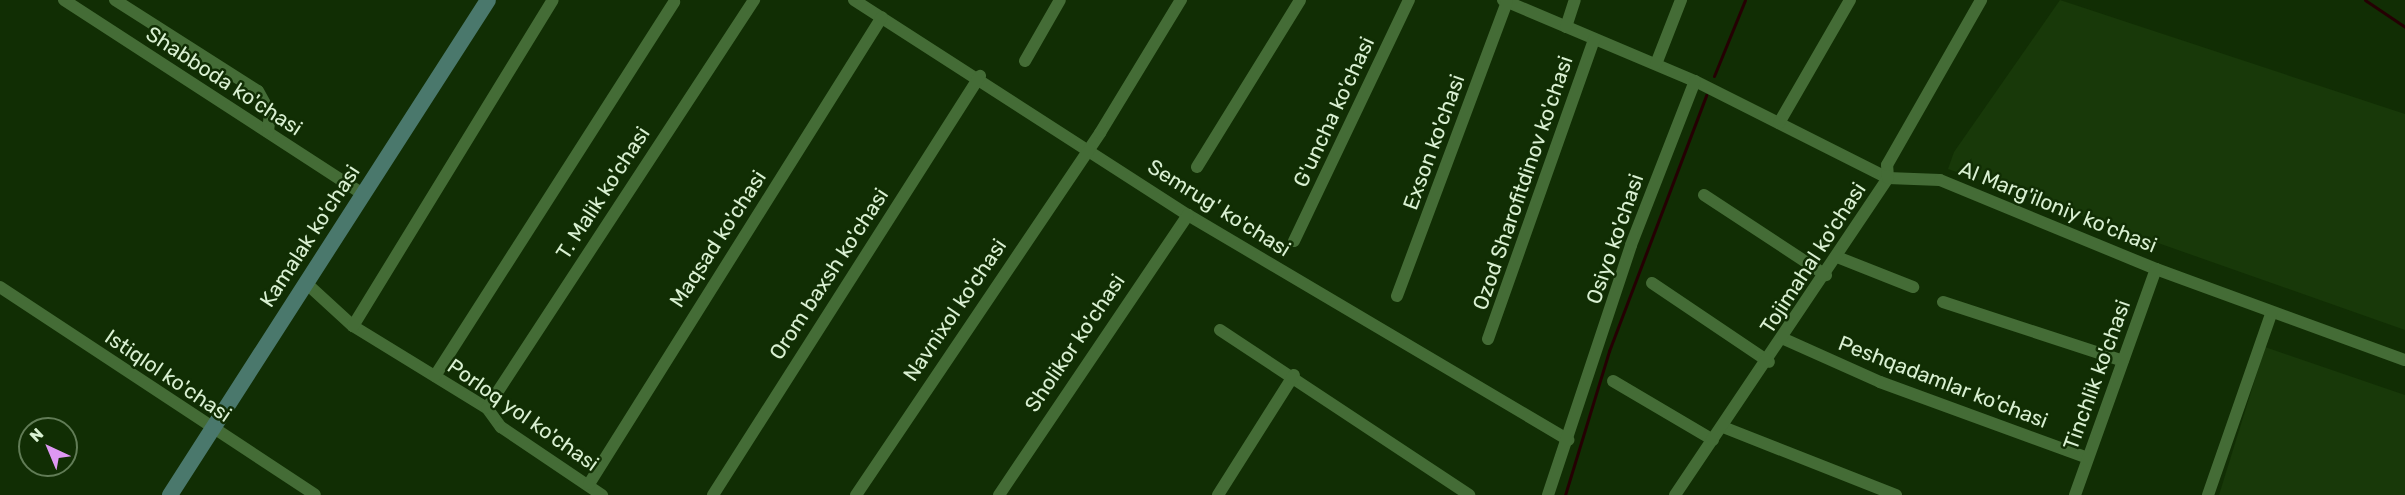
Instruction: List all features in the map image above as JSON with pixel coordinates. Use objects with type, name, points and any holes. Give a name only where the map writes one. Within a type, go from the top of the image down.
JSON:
[{"type":"main road","name":"Kamalak ko'chasi","points":[[170,495],[488,0]]},
{"type":"street","name":"Shabboda ko'chasi","points":[[64,0],[363,194]]},
{"type":"street","points":[[115,0],[258,91],[270,113],[268,132]]},
{"type":"street","points":[[353,326],[553,0]]},
{"type":"street","name":"T. Malik ko'chasi","points":[[487,408],[754,0]]},
{"type":"street","name":"Semrug' ko'chasi","points":[[855,0],[980,76],[1188,214],[1569,440]]},
{"type":"street","points":[[1025,61],[1060,0]]},
{"type":"street","name":"Navnixol ko'chasi","points":[[856,495],[1181,0]]},
{"type":"street","points":[[1197,167],[1300,0]]},
{"type":"street","name":"G'uncha ko'chasi","points":[[1294,241],[1409,0]]},
{"type":"street","name":"Ozod Sharofitdinov ko'chasi","points":[[1566,27],[1575,0]]},
{"type":"street","points":[[1656,64],[1681,0]]},
{"type":"street","points":[[1779,123],[1850,0]]},
{"type":"street","name":"Tojimahal ko'chasi","points":[[1675,495],[1769,362],[1888,178],[1887,165],[1981,0]]},
{"type":"street","name":"Al Marg'iloniy ko'chasi","points":[[1505,1],[1695,81],[1888,178],[1940,180],[2271,314],[2405,360]]},
{"type":"street","name":"Exson ko'chasi","points":[[1397,296],[1505,1]]},
{"type":"street","points":[[435,376],[674,2]]},
{"type":"street","name":"Maqsad ko'chasi","points":[[589,484],[882,17]]},
{"type":"street","name":"Ozod Sharofitdinov ko'chasi","points":[[1488,339],[1593,39]]},
{"type":"street","name":"Orom baxsh ko'chasi","points":[[713,495],[980,76]]},
{"type":"street","name":"Osiyo ko'chasi","points":[[1548,495],[1579,412],[1631,245],[1695,81]]},
{"type":"street","points":[[1704,195],[1826,275]]},
{"type":"street","name":"Sholikor ko'chasi","points":[[999,495],[1188,214]]},
{"type":"street","points":[[1837,257],[1913,287]]},
{"type":"street","name":"Tinchlik ko'chasi","points":[[2075,495],[2156,269]]},
{"type":"street","name":"Porloq yol ko'chasi","points":[[306,283],[353,326],[487,408],[501,428],[589,484],[602,495]]},
{"type":"street","points":[[1652,283],[1769,362]]},
{"type":"street","name":"Istiqlol ko'chasi","points":[[0,287],[315,495]]},
{"type":"street","points":[[1943,302],[2123,361]]},
{"type":"street","points":[[2208,495],[2271,314]]},
{"type":"street","points":[[1220,330],[1294,375],[1469,495]]},
{"type":"street","name":"Peshqadamlar ko'chasi","points":[[1784,339],[1880,382],[2088,458]]},
{"type":"street","points":[[1218,495],[1294,375]]},
{"type":"street","points":[[1612,381],[1713,440]]},
{"type":"street","points":[[1723,427],[1896,495]]},
{"type":"shaded area","points":[[2060,0],[2405,114],[2405,330],[1948,169],[1954,152]]},
{"type":"shaded area","points":[[2265,347],[2405,395],[2405,495],[2219,495]]},
{"type":"waterway","points":[[1714,76],[1745,0]]},
{"type":"waterway","points":[[2365,0],[2405,27]]},
{"type":"waterway","points":[[1565,495],[1609,351],[1706,95]]}]
